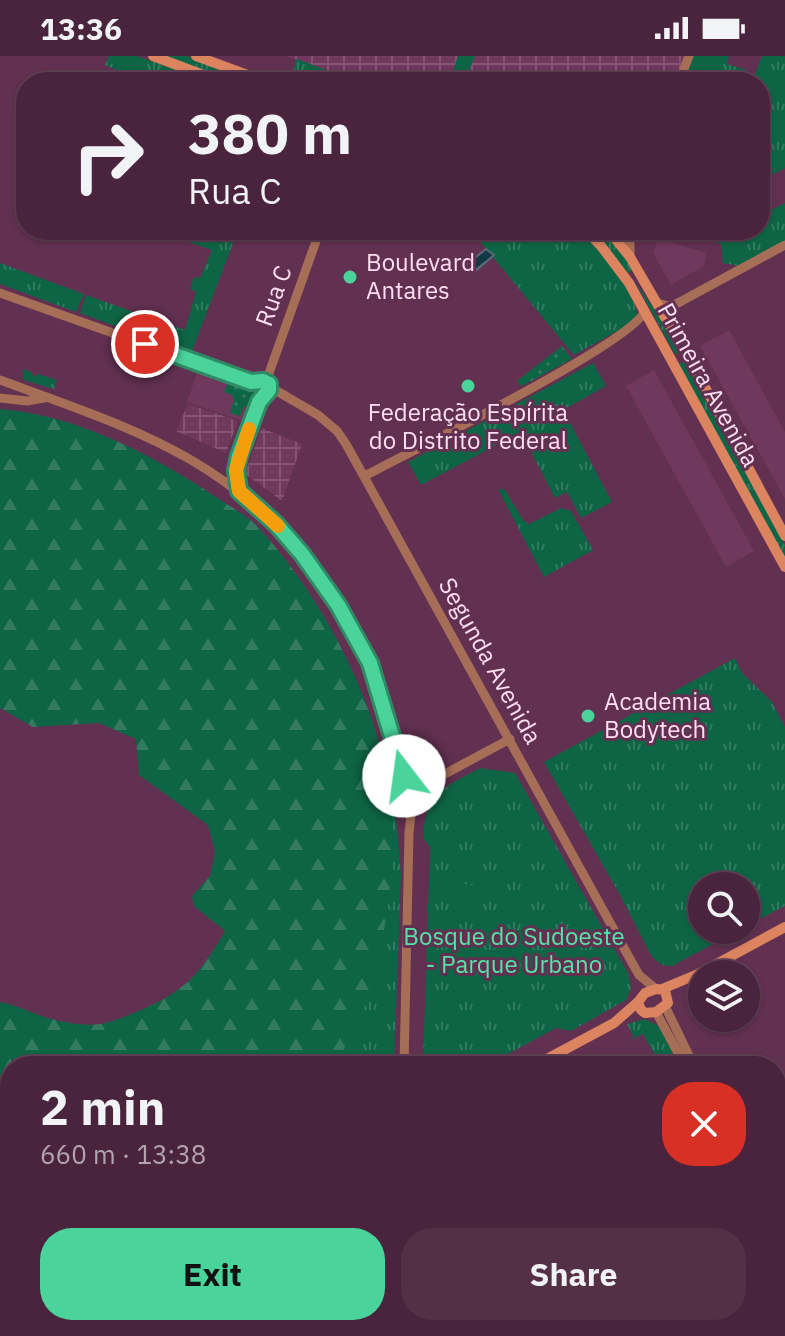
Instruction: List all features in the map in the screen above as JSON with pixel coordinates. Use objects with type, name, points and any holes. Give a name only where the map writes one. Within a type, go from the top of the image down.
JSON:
[{"type":"main road","points":[[153,56],[195,72]]},
{"type":"main road","points":[[196,56],[240,72]]},
{"type":"main road","name":"Primeira Avenida","points":[[595,240],[629,283],[785,567]]},
{"type":"main road","points":[[616,240],[630,257]]},
{"type":"main road","name":"Primeira Avenida","points":[[630,257],[785,536]]},
{"type":"main road","points":[[629,283],[633,277],[641,278]]},
{"type":"main road","points":[[671,358],[678,359],[685,353]]},
{"type":"main road","points":[[724,960],[785,927]]},
{"type":"main road","points":[[614,1023],[639,1000],[688,978]]},
{"type":"main road","points":[[553,1056],[614,1023],[659,1009],[688,982]]},
{"type":"main road","points":[[659,989],[668,994],[659,1009]]},
{"type":"main road","points":[[639,1000],[641,1010],[659,1009]]},
{"type":"street","name":"Rua C","points":[[227,482],[316,240]]},
{"type":"street","points":[[630,240],[630,257]]},
{"type":"street","points":[[657,303],[669,306],[678,303],[785,245]]},
{"type":"street","name":"Segunda Avenida","points":[[0,293],[264,387],[299,401],[328,422],[346,444],[365,476],[639,975],[659,989]]},
{"type":"street","points":[[668,323],[678,303]]},
{"type":"street","points":[[365,476],[578,362],[631,328],[645,311]]},
{"type":"street","points":[[631,328],[645,326],[655,329]]},
{"type":"street","points":[[0,380],[161,442],[227,482],[276,524],[302,554],[338,605],[370,663],[411,794],[404,1056]]},
{"type":"street","points":[[0,398],[27,401],[46,397]]},
{"type":"street","points":[[214,474],[234,468],[239,491]]},
{"type":"street","points":[[399,806],[406,808],[411,794],[510,739]]},
{"type":"street","points":[[399,762],[396,797],[409,833]]},
{"type":"street","points":[[397,788],[401,784],[411,794]]},
{"type":"street","name":"Segunda Avenida","points":[[639,975],[639,1000]]},
{"type":"street","points":[[659,1009],[680,1056]]},
{"type":"street","points":[[659,1009],[688,1056]]},
{"type":"shaded area","points":[[286,56],[686,56],[680,72],[332,72]]},
{"type":"shaded area","points":[[658,240],[662,240],[707,253],[704,266],[671,285],[653,253]]},
{"type":"shaded area","points":[[729,330],[785,432],[785,499],[700,346]]},
{"type":"shaded area","points":[[199,367],[256,390],[257,400],[248,423],[187,402]]},
{"type":"shaded area","points":[[654,370],[754,551],[726,567],[626,386]]},
{"type":"shaded area","points":[[188,404],[238,421],[226,453],[176,431]]},
{"type":"shaded area","points":[[261,428],[302,444],[282,501],[245,474]]},
{"type":"green space","points":[[109,56],[137,56],[177,70],[121,72],[105,65]]},
{"type":"green space","points":[[164,56],[187,56],[231,72],[208,72]]},
{"type":"green space","points":[[458,56],[475,56],[469,72],[452,72]]},
{"type":"green space","points":[[692,56],[729,56],[727,64],[746,70],[745,72],[686,72]]},
{"type":"green space","points":[[762,56],[785,56],[785,168],[770,176],[770,72],[756,72]]},
{"type":"green space","points":[[297,59],[331,72],[292,72]]},
{"type":"green space","points":[[785,203],[785,241],[740,266],[723,263],[721,244],[710,240],[770,240],[770,211]]},
{"type":"green space","points":[[183,240],[234,240],[191,354],[144,337],[151,318],[185,330],[196,292],[190,289],[194,277],[200,278],[212,250]]},
{"type":"green space","points":[[479,240],[627,240],[632,270],[625,276],[639,319],[574,355]]},
{"type":"green space","points":[[0,263],[84,294],[76,312],[0,284]]},
{"type":"green space","points":[[634,280],[659,316],[679,351],[677,354],[675,354]]},
{"type":"green space","points":[[86,295],[131,311],[126,330],[80,313]]},
{"type":"green space","points":[[135,312],[147,317],[141,336],[128,331]]},
{"type":"green space","points":[[562,346],[572,359],[522,386],[517,381]]},
{"type":"green space","points":[[684,361],[785,545],[785,561],[678,365]]},
{"type":"green space","points":[[593,363],[606,386],[563,410],[612,502],[581,518],[567,492],[555,498],[521,432],[421,485],[408,462]]},
{"type":"green space","points":[[23,369],[34,377],[38,374],[57,380],[54,389],[24,380]]},
{"type":"green space","points":[[229,380],[255,393],[251,409],[244,406],[240,416],[230,413],[234,400],[232,395],[224,392]]},
{"type":"green space","points":[[0,409],[57,419],[140,452],[192,481],[256,525],[305,586],[346,657],[377,734],[386,772],[393,831],[388,906],[373,981],[364,1009],[340,1056],[0,1056],[0,1002],[57,1020],[86,1025],[109,1022],[152,1005],[178,990],[207,960],[225,931],[194,906],[192,896],[210,876],[215,852],[208,825],[139,775],[136,739],[99,723],[33,727],[0,708]]},
{"type":"green space","points":[[498,489],[505,490],[523,520],[529,524],[561,508],[571,511],[593,550],[544,577]]},
{"type":"green space","points":[[735,658],[742,673],[772,702],[785,727],[785,906],[760,919],[760,872],[688,872],[688,944],[713,944],[672,966],[662,965],[652,957],[544,762]]},
{"type":"green space","name":"Bosque do Sudoeste - Parque Urbano","points":[[480,768],[515,773],[628,973],[631,988],[626,1000],[571,1031],[556,1028],[504,1056],[423,1056],[430,847],[423,838],[433,801],[457,781]]},
{"type":"green space","points":[[392,811],[396,818],[401,874],[394,1056],[340,1056],[367,1000],[374,977],[389,882]]},
{"type":"green space","points":[[457,882],[478,887],[474,899],[454,894]]},
{"type":"green space","points":[[556,936],[582,943],[578,957],[552,949]]},
{"type":"green space","points":[[454,1010],[480,1018],[476,1034],[449,1026]]},
{"type":"green space","points":[[644,1019],[659,1026],[675,1056],[655,1056],[643,1034],[628,1041],[634,1037],[627,1024]]},
{"type":"water","points":[[486,249],[494,255],[473,273],[466,265]]},
{"type":"slow traffic","points":[[249,429],[236,470],[239,491],[278,526]]},
{"type":"place","name":"Boulevard Antares","points":[[350,277]]},
{"type":"place","name":"Federação Espírita do Distrito Federal","points":[[468,386]]},
{"type":"place","name":"Academia Bodytech","points":[[588,716]]},
{"type":"route","points":[[145,344],[251,382],[269,384],[239,456],[236,470],[239,491],[276,524],[302,554],[338,605],[370,663],[404,776]]}]
